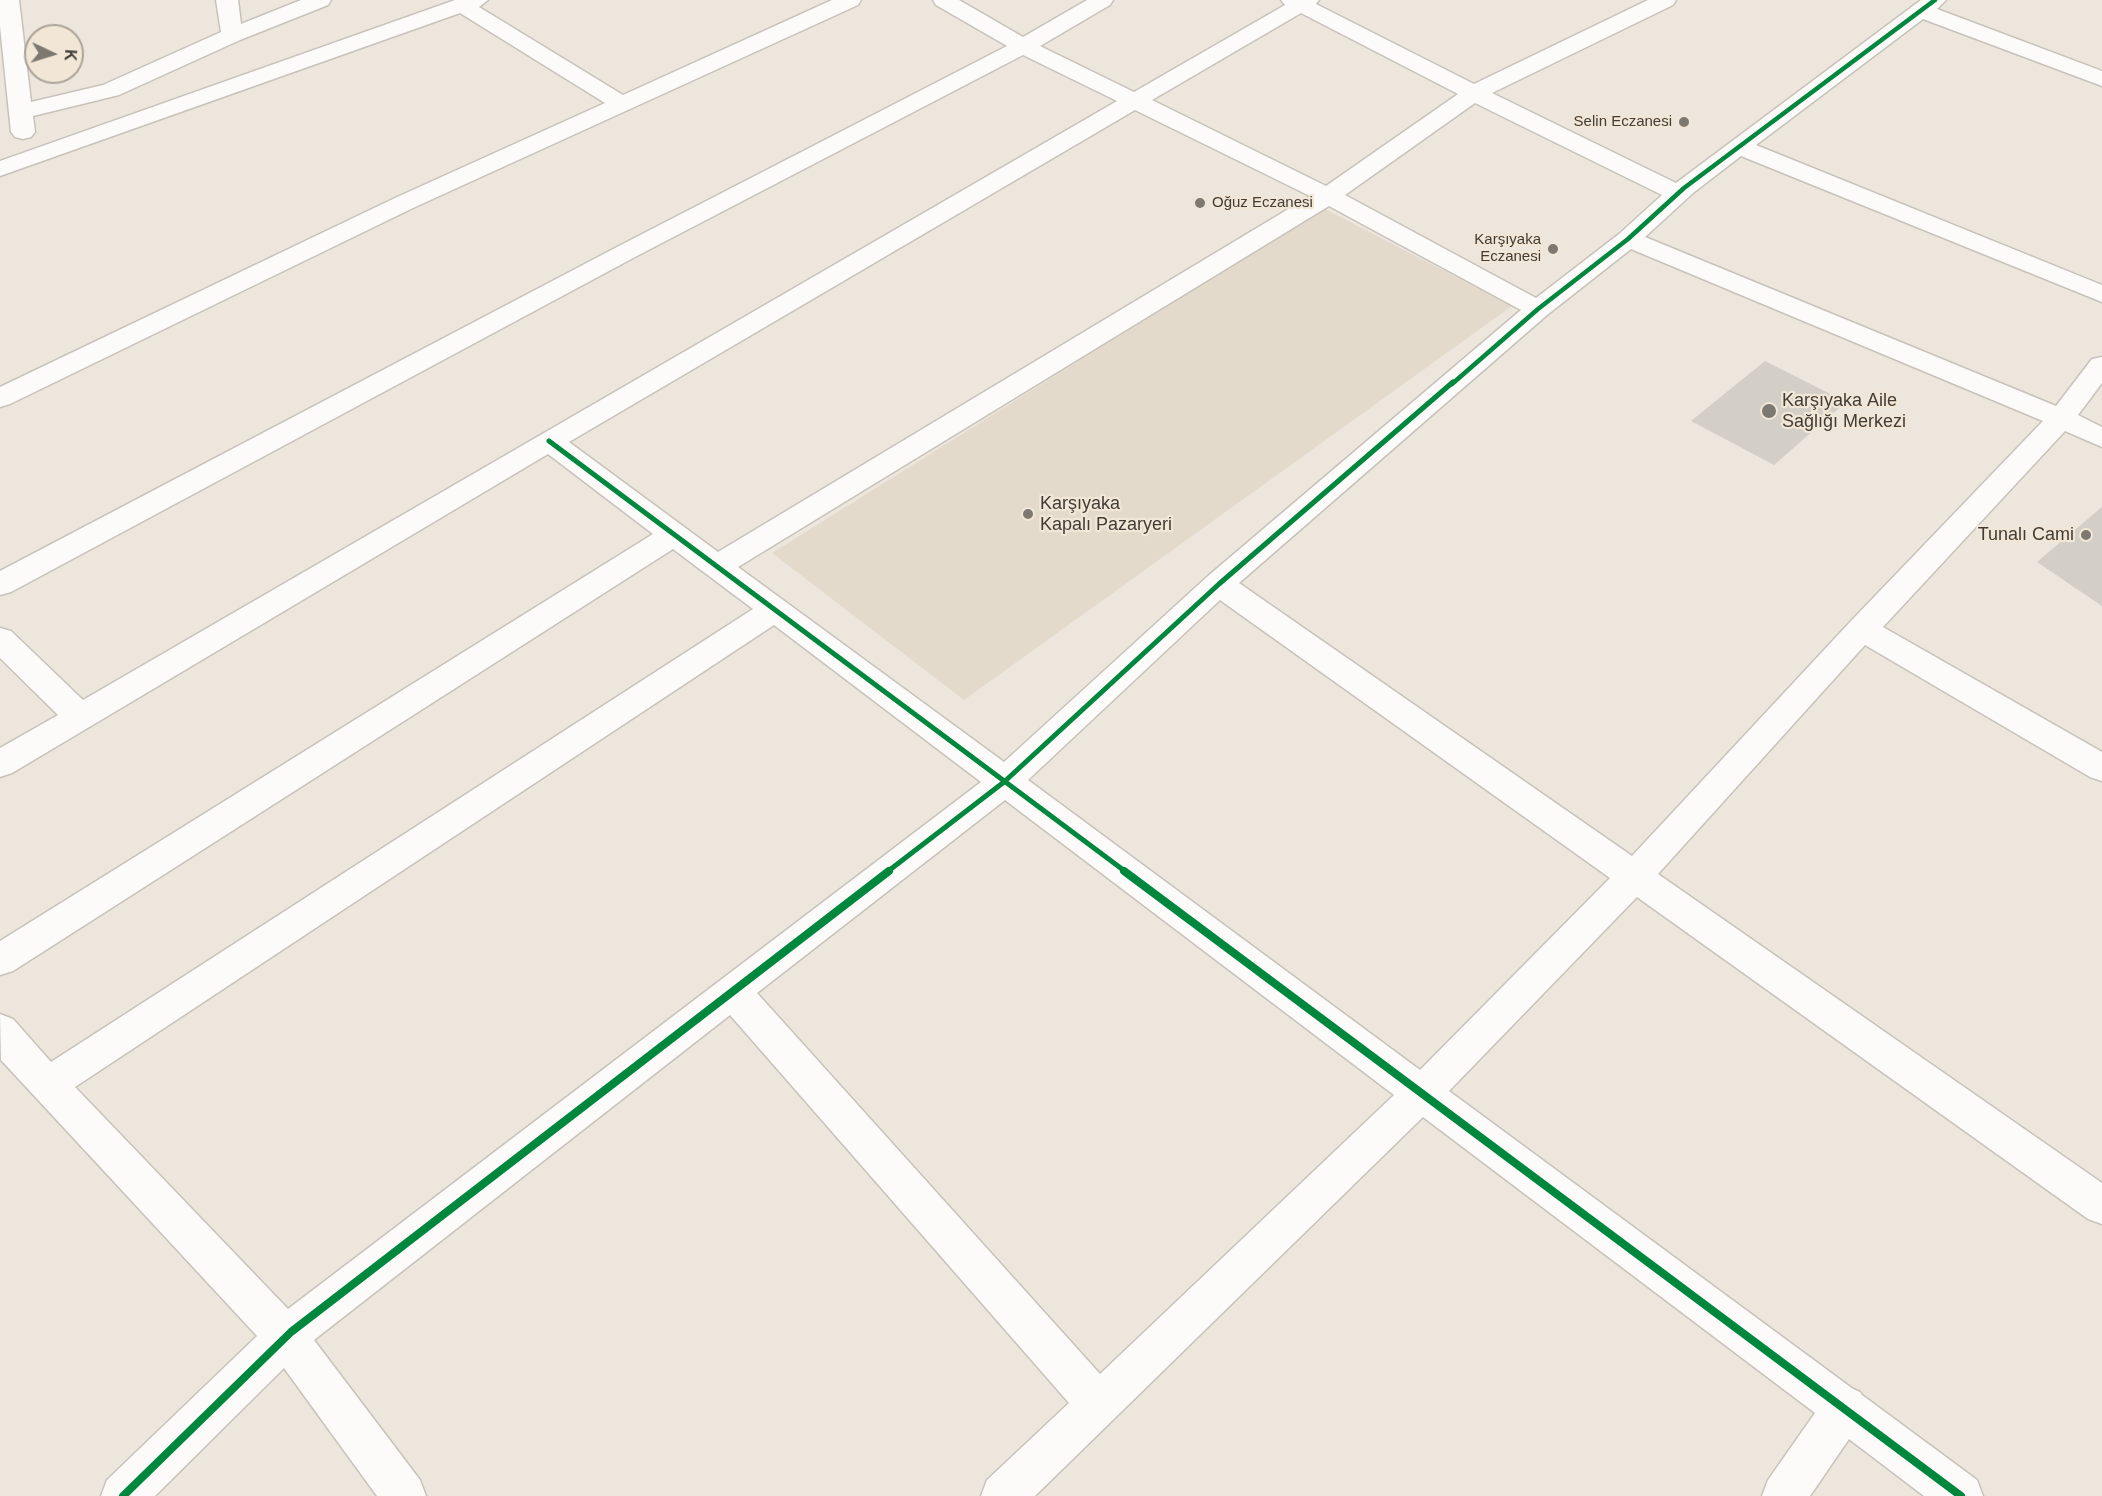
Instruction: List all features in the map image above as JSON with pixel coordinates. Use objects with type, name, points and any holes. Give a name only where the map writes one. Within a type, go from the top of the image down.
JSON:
[{"type":"street","points":[[8,0],[8,71],[20,112],[27,159]]},
{"type":"street","points":[[227,0],[232,35]]},
{"type":"street","points":[[20,112],[111,90],[232,35],[320,0]]},
{"type":"street","points":[[0,398],[404,203],[850,0]]},
{"type":"street","points":[[944,0],[1023,46],[1328,196],[1538,309]]},
{"type":"street","points":[[0,584],[626,252],[1023,46],[1102,0]]},
{"type":"street","points":[[717,566],[1328,196],[1474,93],[1665,0]]},
{"type":"street","points":[[0,764],[549,441],[1136,101],[1300,1],[1474,93],[1678,193]]},
{"type":"street","points":[[0,168],[469,3],[622,104]]},
{"type":"street","points":[[123,1496],[286,1336],[1004,782],[1219,584],[1538,309],[1628,239],[1678,193],[1928,6],[2102,79]]},
{"type":"street","points":[[1739,147],[2102,294]]},
{"type":"street","points":[[1628,239],[2061,418],[2102,438]]},
{"type":"street","points":[[1003,1496],[1422,1093],[1635,876],[1862,629],[2061,418],[2102,365]]},
{"type":"street","points":[[549,441],[1845,1407],[1961,1496]]},
{"type":"street","points":[[0,960],[674,534]]},
{"type":"street","points":[[1219,584],[2102,1206]]},
{"type":"street","points":[[48,1084],[775,610]]},
{"type":"street","points":[[1862,629],[2102,768]]},
{"type":"street","points":[[0,639],[81,718]]},
{"type":"street","points":[[732,991],[1098,1404]]},
{"type":"street","points":[[5,1046],[48,1084],[286,1336],[404,1496]]},
{"type":"street","points":[[1785,1496],[1845,1407]]},
{"type":"shaded area","points":[[1323,208],[1512,306],[964,700],[772,553]]},
{"type":"building","name":"Karşıyaka Aile Sağlığı Merkezi","points":[[1765,361],[1846,402],[1774,465],[1691,421]]},
{"type":"building","name":"Tunalı Cami","points":[[2102,507],[2102,606],[2037,562]]},
{"type":"cycle path","points":[[123,1496],[291,1332],[1004,782],[1219,584],[1538,309],[1628,239],[1684,188],[1935,0]]},
{"type":"cycle path","points":[[549,441],[1961,1496]]},
{"type":"place","name":"Selin Eczanesi","points":[[1684,122]]},
{"type":"place","name":"Oğuz Eczanesi","points":[[1200,203]]},
{"type":"place","name":"Karşıyaka Eczanesi","points":[[1553,249]]},
{"type":"place","name":"Karşıyaka Aile Sağlığı Merkezi","points":[[1769,411]]},
{"type":"place","name":"Karşıyaka Kapalı Pazaryeri","points":[[1028,514]]},
{"type":"place","name":"Tunalı Cami","points":[[2086,535]]}]
